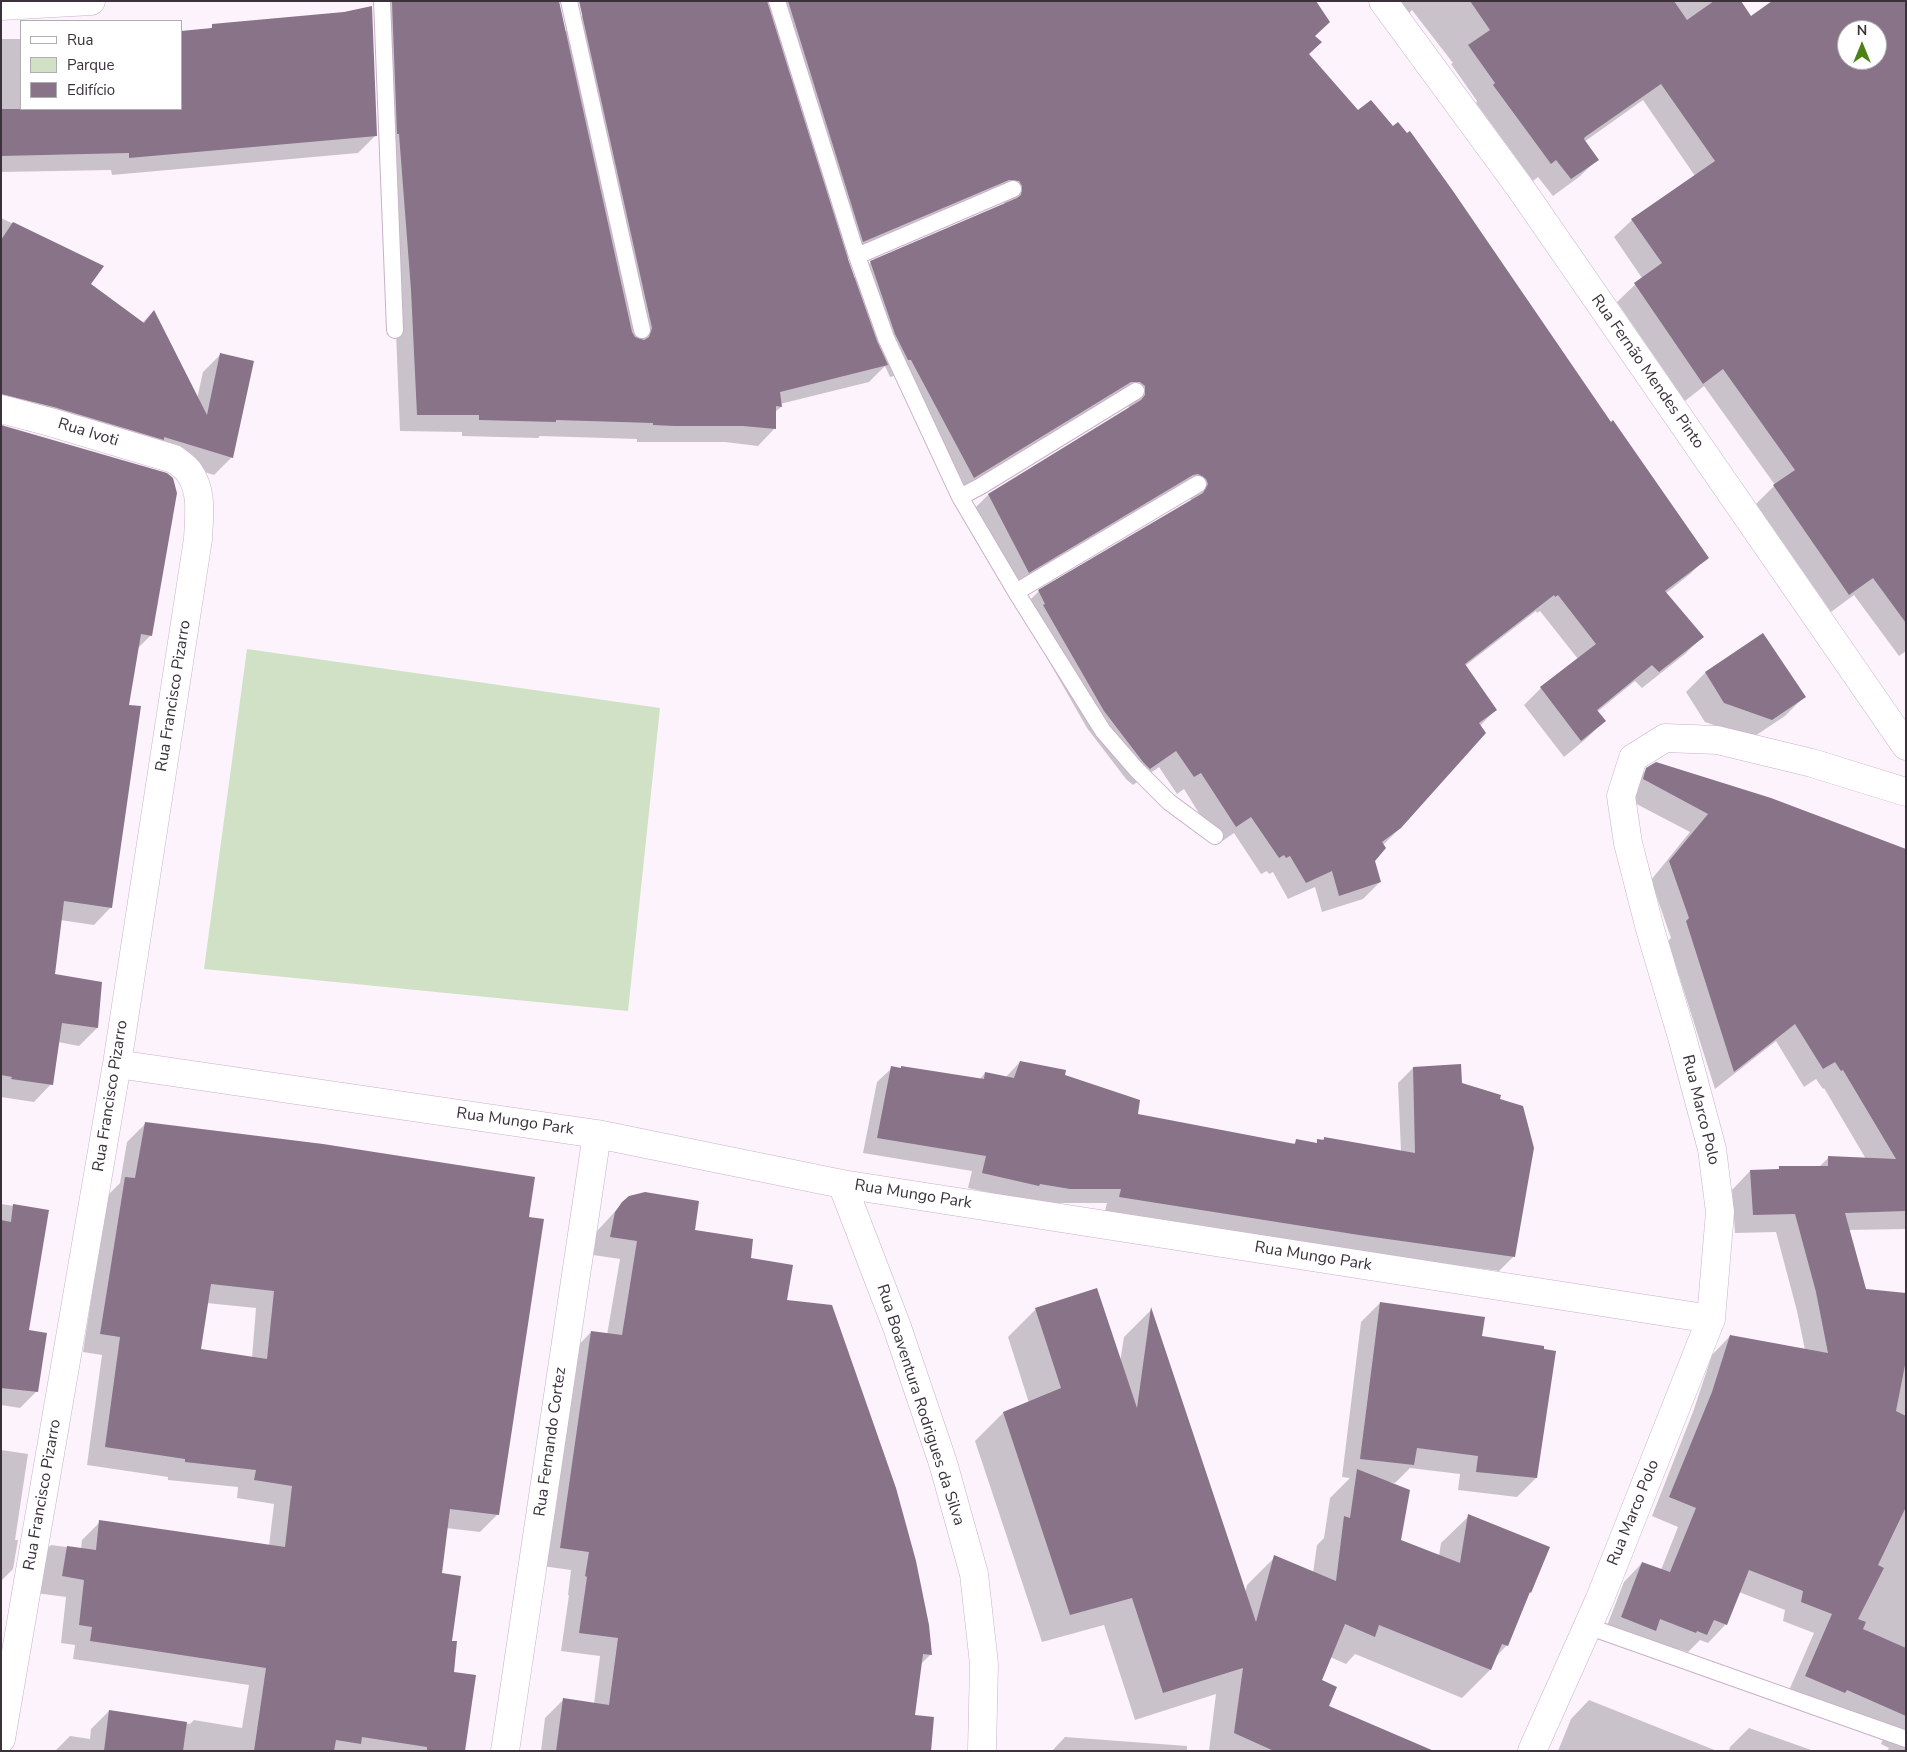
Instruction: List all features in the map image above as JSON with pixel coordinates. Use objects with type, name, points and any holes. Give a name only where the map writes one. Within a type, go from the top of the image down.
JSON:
[{"type":"street","points":[[1,6],[91,1]]},
{"type":"street","name":"Rua Fernão Mendes Pinto","points":[[1383,1],[1521,189],[1906,746]]},
{"type":"street","name":"Rua Ivoti","points":[[1,410],[50,422],[174,459]]},
{"type":"street","name":"Rua Francisco Pizarro","points":[[1,1739],[117,1064],[198,539],[199,510],[197,490],[189,472],[174,459]]},
{"type":"street","name":"Rua Marco Polo","points":[[1532,1751],[1588,1626],[1711,1319],[1720,1212],[1712,1149],[1682,1037],[1650,929],[1628,843],[1620,796],[1633,758],[1665,738],[1717,740],[1812,763],[1906,792]]},
{"type":"street","name":"Rua Mungo Park","points":[[117,1064],[597,1134],[842,1184],[1711,1319]]},
{"type":"street","name":"Rua Fernando Cortez","points":[[505,1751],[597,1134]]},
{"type":"street","name":"Rua Boaventura Rodrigues da Silva","points":[[842,1184],[913,1372],[943,1463],[974,1574],[984,1664],[982,1751]]},
{"type":"lane","points":[[382,1],[395,330]]},
{"type":"lane","points":[[570,1],[642,330]]},
{"type":"lane","points":[[777,1],[886,338],[960,497],[1016,592],[1103,731],[1136,769],[1169,802],[1215,836]]},
{"type":"lane","points":[[858,256],[1014,189]]},
{"type":"lane","points":[[960,497],[1136,391]]},
{"type":"lane","points":[[1016,592],[1198,484]]},
{"type":"lane","points":[[1588,1626],[1906,1739]]},
{"type":"green space","points":[[247,649],[660,708],[628,1011],[204,969]]},
{"type":"building","points":[[559,1],[632,332],[635,337],[644,340],[649,337],[652,328],[579,1],[767,1],[848,259],[877,341],[888,365],[780,392],[782,407],[776,406],[776,429],[743,426],[675,426],[653,425],[653,423],[556,420],[556,422],[479,420],[479,415],[417,415],[411,290],[399,134],[397,134],[392,2]]},
{"type":"building","points":[[788,1],[1316,1],[1330,22],[1315,36],[1322,42],[1309,54],[1358,110],[1371,100],[1393,126],[1398,122],[1407,133],[1410,131],[1611,422],[1613,420],[1709,558],[1665,591],[1704,637],[1659,672],[1652,665],[1597,710],[1606,721],[1581,741],[1540,687],[1596,644],[1558,595],[1555,597],[1554,595],[1465,664],[1497,710],[1479,723],[1486,733],[1401,828],[1382,842],[1386,848],[1375,861],[1381,882],[1339,896],[1332,871],[1306,883],[1290,856],[1286,858],[1284,855],[1279,858],[1251,817],[1236,827],[1201,773],[1194,777],[1176,751],[1150,769],[1143,762],[1104,711],[1043,605],[1045,604],[1038,590],[1203,493],[1208,484],[1206,479],[1198,474],[1193,475],[1029,573],[988,494],[1141,400],[1145,395],[1145,386],[1140,382],[1131,382],[974,478],[911,360],[908,360],[895,334],[870,261],[1017,198],[1021,195],[1022,186],[1019,181],[1009,180],[863,242]]},
{"type":"building","points":[[1470,1],[1674,1],[1687,20],[1714,1],[1741,1],[1751,16],[1772,1],[1906,1],[1906,623],[1873,578],[1849,595],[1773,485],[1795,470],[1723,369],[1703,384],[1634,283],[1662,263],[1631,219],[1715,161],[1661,84],[1585,137],[1584,139],[1599,160],[1571,179],[1556,160],[1551,164],[1493,85],[1495,83],[1468,45],[1490,30]]},
{"type":"building","points":[[372,6],[377,136],[129,158],[129,153],[1,156],[1,109],[182,110],[182,31],[212,28],[212,24],[344,12]]},
{"type":"building","points":[[13,222],[104,266],[91,284],[144,323],[154,310],[207,415],[220,353],[254,361],[233,458],[164,437],[164,440],[54,407],[1,394],[1,240]]},
{"type":"building","points":[[1,425],[167,473],[173,478],[177,493],[152,636],[141,634],[129,705],[141,706],[112,908],[64,901],[55,974],[102,982],[98,1028],[62,1023],[53,1085],[11,1079],[12,1077],[1,1075]]},
{"type":"building","points":[[1763,633],[1806,697],[1772,720],[1724,703],[1705,672]]},
{"type":"building","points":[[1656,762],[1771,798],[1906,849],[1906,1211],[1845,1213],[1866,1289],[1906,1293],[1906,1360],[1896,1411],[1906,1416],[1906,1507],[1878,1565],[1884,1568],[1858,1619],[1866,1622],[1863,1629],[1906,1648],[1906,1716],[1847,1690],[1845,1693],[1805,1676],[1832,1614],[1801,1602],[1803,1591],[1749,1570],[1727,1625],[1714,1620],[1707,1635],[1697,1631],[1696,1633],[1660,1619],[1656,1631],[1621,1617],[1642,1562],[1670,1572],[1696,1508],[1669,1497],[1712,1392],[1730,1335],[1828,1353],[1816,1292],[1795,1214],[1753,1215],[1750,1170],[1779,1169],[1779,1166],[1828,1166],[1828,1156],[1896,1159],[1843,1070],[1841,1071],[1835,1062],[1823,1069],[1795,1024],[1734,1072],[1686,921],[1689,918],[1669,861],[1708,814],[1643,779],[1646,768]]},
{"type":"building","points":[[1020,1061],[1066,1070],[1065,1075],[1140,1100],[1138,1114],[1295,1144],[1296,1139],[1317,1143],[1317,1139],[1324,1140],[1324,1137],[1415,1153],[1413,1067],[1461,1064],[1462,1083],[1501,1095],[1500,1099],[1523,1106],[1534,1148],[1515,1257],[1359,1235],[1119,1197],[1121,1189],[1070,1189],[1040,1184],[1039,1186],[982,1173],[986,1156],[877,1138],[891,1066],[984,1079],[985,1072],[1014,1078]]},
{"type":"building","points":[[145,1122],[323,1144],[535,1177],[529,1217],[544,1219],[499,1515],[450,1509],[442,1573],[461,1576],[452,1641],[457,1641],[454,1672],[476,1675],[465,1751],[427,1751],[427,1747],[362,1737],[361,1744],[336,1740],[334,1751],[254,1751],[266,1668],[90,1641],[92,1627],[79,1625],[84,1580],[62,1576],[67,1546],[96,1550],[99,1520],[285,1547],[292,1486],[254,1480],[256,1470],[185,1462],[185,1459],[105,1447],[120,1337],[100,1334],[125,1177],[135,1178]],"holes":[[[211,1284],[274,1291],[267,1359],[201,1349]]]},
{"type":"building","points":[[645,1192],[699,1201],[695,1230],[753,1239],[751,1258],[793,1265],[787,1300],[832,1305],[896,1488],[916,1561],[929,1625],[932,1655],[923,1654],[915,1715],[934,1717],[931,1751],[556,1751],[563,1698],[609,1705],[618,1638],[579,1633],[589,1552],[560,1548],[591,1331],[622,1335],[637,1241],[610,1237],[615,1212],[629,1196]]},
{"type":"building","points":[[13,1204],[49,1210],[29,1330],[47,1333],[38,1392],[1,1388],[1,1220],[11,1222]]},
{"type":"building","points":[[1097,1288],[1137,1408],[1151,1307],[1256,1622],[1274,1555],[1336,1581],[1344,1516],[1350,1518],[1357,1469],[1410,1490],[1401,1540],[1460,1563],[1468,1514],[1550,1547],[1508,1646],[1502,1644],[1491,1670],[1379,1625],[1375,1637],[1345,1624],[1322,1680],[1337,1687],[1329,1706],[1434,1751],[1274,1751],[1234,1733],[1243,1668],[1163,1693],[1132,1598],[1070,1615],[1003,1412],[1061,1388],[1035,1308]]},
{"type":"building","points":[[1380,1302],[1485,1317],[1482,1336],[1544,1346],[1544,1349],[1556,1351],[1537,1478],[1476,1472],[1478,1456],[1417,1448],[1414,1465],[1360,1459]]},
{"type":"building","points":[[109,1710],[187,1722],[183,1751],[104,1751]]}]
